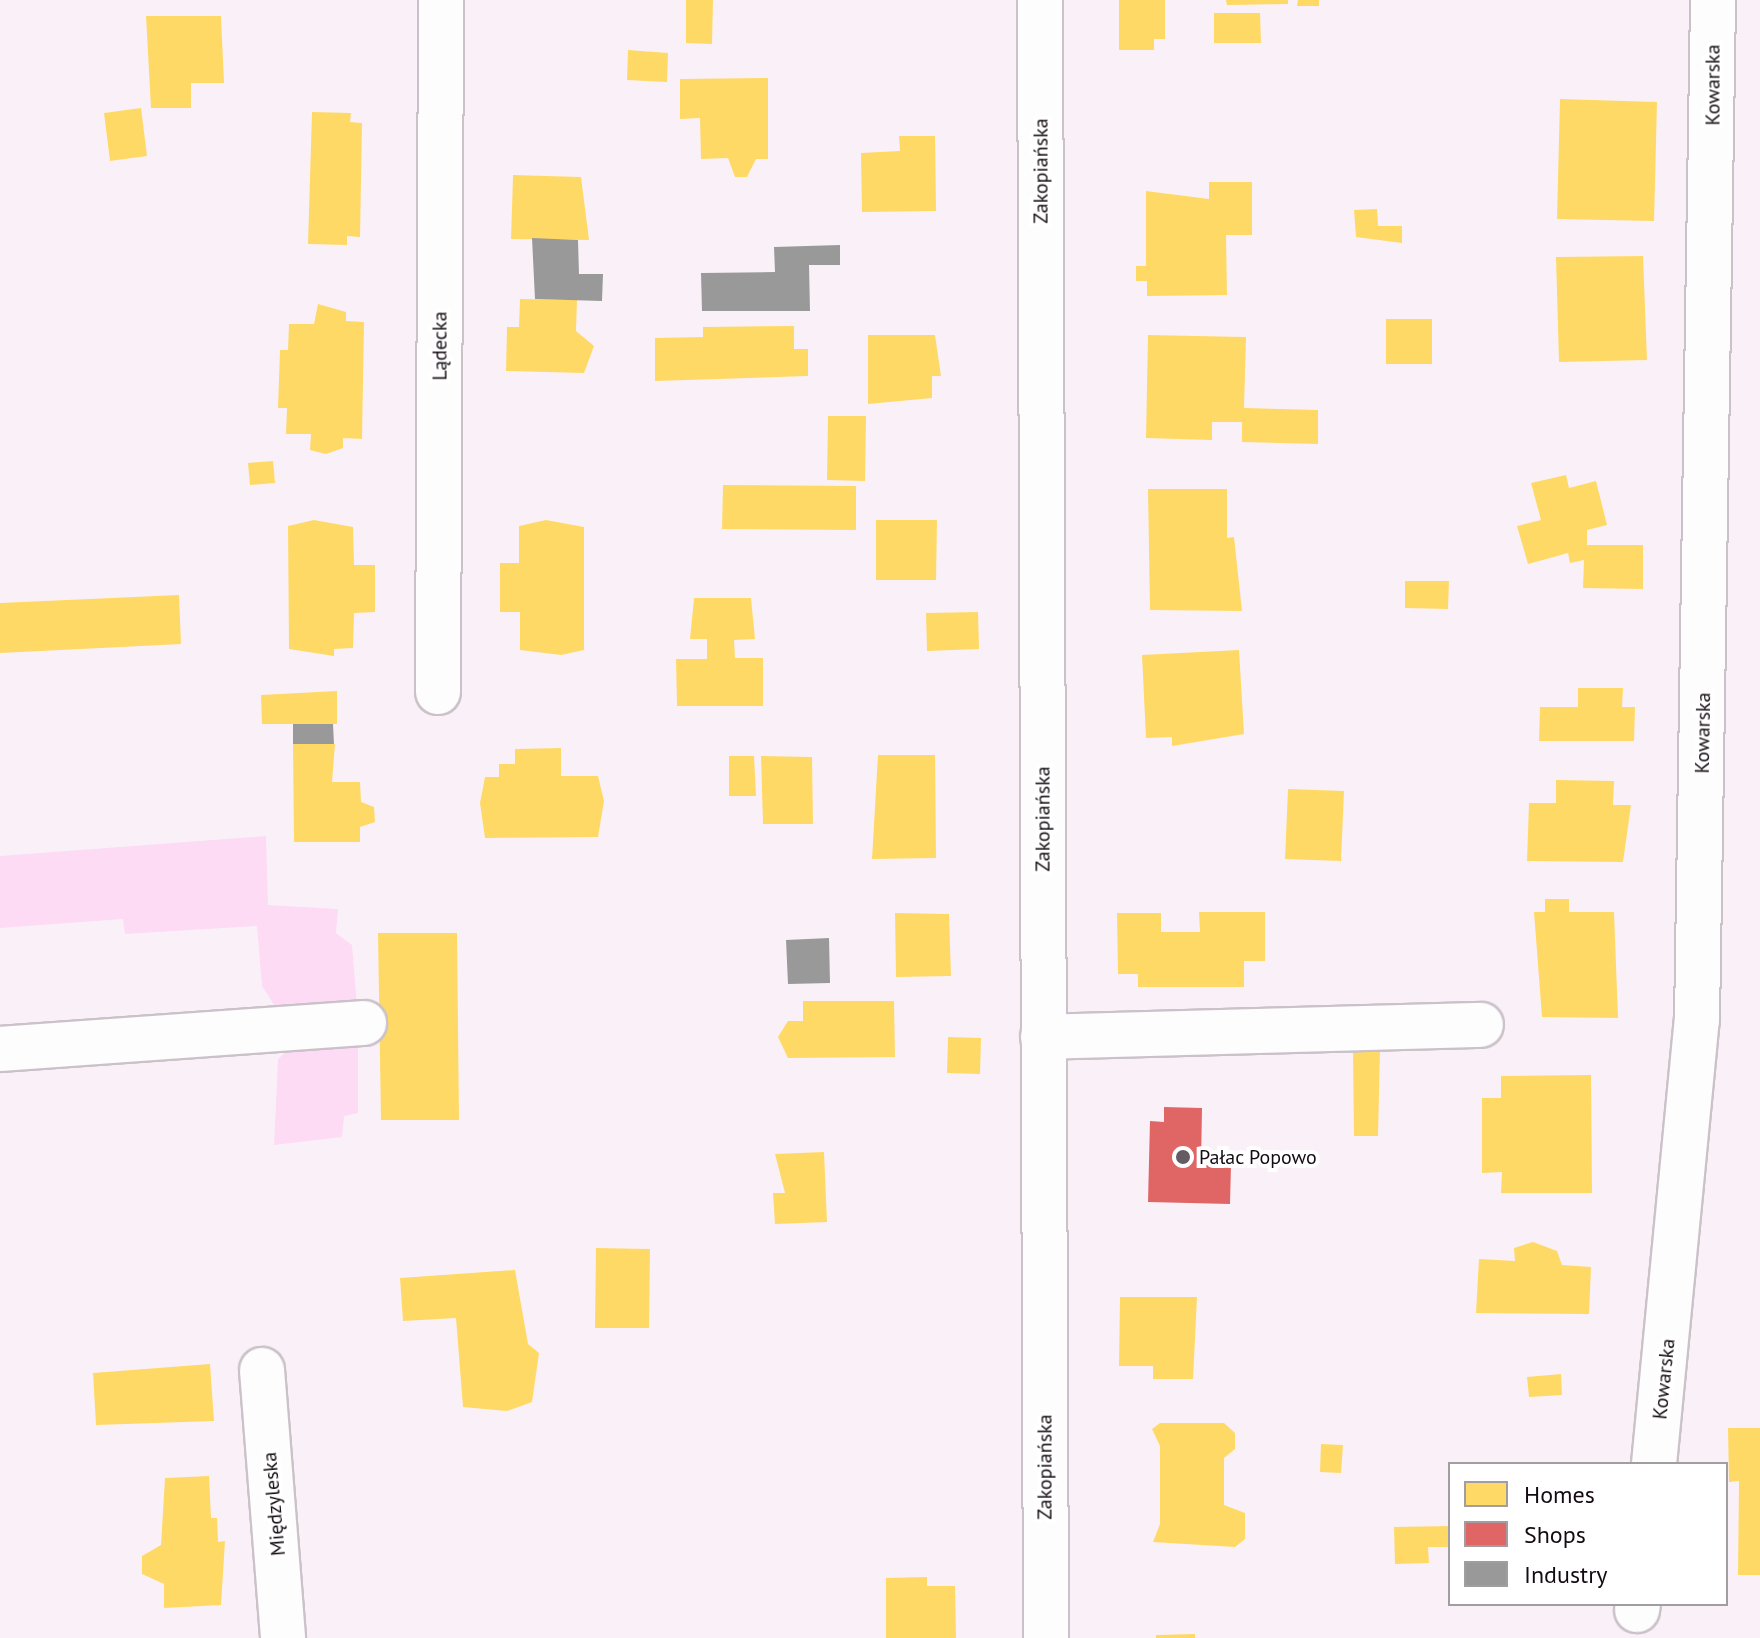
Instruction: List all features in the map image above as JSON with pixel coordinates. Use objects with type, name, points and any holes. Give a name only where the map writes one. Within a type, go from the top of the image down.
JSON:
[{"type":"street","name":"Lądecka","points":[[438,692],[441,0]]},
{"type":"street","name":"Zakopiańska","points":[[1040,0],[1046,1638]]},
{"type":"street","name":"Kowarska","points":[[1654,1462],[1697,1020],[1713,0]]},
{"type":"street","points":[[0,1049],[364,1023]]},
{"type":"street","points":[[1043,1037],[1481,1025]]},
{"type":"street","name":"Międzyleska","points":[[262,1370],[283,1638]]},
{"type":"shaded area","points":[[266,836],[268,905],[338,909],[336,933],[352,945],[357,1005],[274,1005],[262,986],[257,926],[125,934],[123,919],[0,928],[0,856]]},
{"type":"shaded area","points":[[358,1041],[358,1113],[344,1116],[342,1137],[274,1145],[278,1059],[293,1045]]},
{"type":"building: Homes","points":[[686,0],[713,0],[712,44],[686,43]]},
{"type":"building: Homes","points":[[1119,0],[1165,0],[1165,39],[1154,39],[1154,50],[1119,50]]},
{"type":"building: Homes","points":[[1226,0],[1288,0],[1288,4],[1227,5]]},
{"type":"building: Homes","points":[[1298,0],[1319,0],[1319,6],[1297,6]]},
{"type":"building: Homes","points":[[1214,13],[1260,13],[1261,43],[1214,43]]},
{"type":"building: Homes","points":[[146,16],[221,16],[224,83],[191,83],[191,108],[151,108]]},
{"type":"building: Homes","points":[[628,50],[668,53],[667,82],[627,80]]},
{"type":"building: Homes","points":[[768,78],[768,159],[756,159],[747,177],[735,177],[728,158],[701,159],[700,118],[680,119],[680,79]]},
{"type":"building: Homes","points":[[1560,99],[1657,102],[1654,221],[1557,219]]},
{"type":"building: Homes","points":[[141,108],[147,156],[110,161],[104,113]]},
{"type":"building: Homes","points":[[312,112],[351,113],[350,122],[362,123],[360,237],[347,236],[347,245],[308,244]]},
{"type":"building: Homes","points":[[899,136],[935,136],[936,211],[862,212],[861,153],[900,151]]},
{"type":"building: Homes","points":[[513,175],[581,177],[589,240],[511,239]]},
{"type":"building: Homes","points":[[1209,182],[1252,182],[1252,235],[1226,235],[1227,295],[1147,296],[1147,281],[1136,281],[1136,266],[1146,266],[1146,191],[1209,199]]},
{"type":"building: Homes","points":[[1377,209],[1378,226],[1402,226],[1402,243],[1356,237],[1354,210]]},
{"type":"building: Homes","points":[[1643,256],[1647,360],[1559,362],[1556,257]]},
{"type":"building: Homes","points":[[520,299],[577,300],[576,331],[594,346],[584,373],[506,371],[507,327],[519,327]]},
{"type":"building: Homes","points":[[318,304],[346,312],[346,321],[364,322],[362,439],[343,438],[343,448],[326,454],[310,450],[311,434],[286,434],[287,408],[278,408],[280,350],[288,350],[289,324],[314,324]]},
{"type":"building: Homes","points":[[1386,319],[1432,319],[1432,364],[1386,364]]},
{"type":"building: Homes","points":[[794,326],[794,349],[808,349],[808,376],[655,381],[655,338],[703,337],[703,327]]},
{"type":"building: Homes","points":[[868,335],[935,335],[941,376],[932,376],[932,398],[868,404]]},
{"type":"building: Homes","points":[[1148,335],[1246,337],[1244,408],[1318,410],[1318,444],[1242,442],[1242,422],[1212,422],[1212,440],[1146,438]]},
{"type":"building: Homes","points":[[828,416],[866,416],[865,481],[827,480]]},
{"type":"building: Homes","points":[[273,461],[275,483],[250,485],[248,463]]},
{"type":"building: Homes","points":[[1566,475],[1569,488],[1596,481],[1607,525],[1587,530],[1587,545],[1643,545],[1643,589],[1583,588],[1584,560],[1570,563],[1568,553],[1528,564],[1517,526],[1541,520],[1531,483]]},
{"type":"building: Homes","points":[[723,485],[856,486],[856,530],[722,529]]},
{"type":"building: Homes","points":[[1148,489],[1227,489],[1227,538],[1234,537],[1242,611],[1150,610]]},
{"type":"building: Homes","points":[[314,520],[353,527],[354,565],[375,565],[375,612],[354,613],[353,648],[334,649],[334,656],[289,649],[288,526]]},
{"type":"building: Homes","points":[[546,520],[584,527],[584,650],[561,655],[520,650],[520,612],[500,612],[500,563],[519,563],[519,526]]},
{"type":"building: Homes","points":[[876,520],[937,520],[936,580],[876,580]]},
{"type":"building: Homes","points":[[1405,581],[1449,581],[1448,609],[1405,608]]},
{"type":"building: Homes","points":[[179,595],[181,644],[0,653],[0,603]]},
{"type":"building: Homes","points":[[694,598],[751,598],[755,639],[734,640],[735,658],[763,658],[763,706],[677,706],[676,659],[707,659],[707,639],[690,639]]},
{"type":"building: Homes","points":[[978,612],[979,649],[927,651],[926,613]]},
{"type":"building: Homes","points":[[1239,650],[1244,734],[1172,746],[1172,737],[1146,738],[1142,655]]},
{"type":"building: Homes","points":[[1578,688],[1623,688],[1622,707],[1635,707],[1634,741],[1539,741],[1540,707],[1578,707]]},
{"type":"building: Homes","points":[[337,691],[337,724],[262,724],[261,695]]},
{"type":"building: Homes","points":[[293,744],[335,744],[332,782],[360,782],[361,802],[374,807],[375,822],[360,827],[360,842],[294,842]]},
{"type":"building: Homes","points":[[561,748],[561,776],[598,776],[604,801],[598,837],[485,838],[480,803],[485,777],[499,777],[499,764],[515,764],[515,749]]},
{"type":"building: Homes","points":[[878,755],[935,755],[936,858],[872,859]]},
{"type":"building: Homes","points":[[729,756],[754,756],[756,796],[729,796]]},
{"type":"building: Homes","points":[[761,756],[812,757],[813,824],[763,824]]},
{"type":"building: Homes","points":[[1556,780],[1614,781],[1613,805],[1631,805],[1623,862],[1527,861],[1529,803],[1556,803]]},
{"type":"building: Homes","points":[[1288,789],[1344,791],[1341,861],[1285,859]]},
{"type":"building: Homes","points":[[1545,899],[1569,899],[1569,912],[1614,912],[1618,1018],[1542,1017],[1534,912],[1545,912]]},
{"type":"building: Homes","points":[[1199,912],[1265,912],[1265,961],[1244,961],[1244,987],[1138,987],[1138,974],[1118,974],[1117,913],[1161,913],[1161,932],[1200,932]]},
{"type":"building: Homes","points":[[895,913],[949,914],[951,976],[896,977]]},
{"type":"building: Homes","points":[[378,933],[457,933],[459,1120],[381,1120]]},
{"type":"building: Homes","points":[[803,1001],[894,1001],[895,1057],[788,1058],[778,1037],[788,1021],[803,1021]]},
{"type":"building: Homes","points":[[948,1037],[981,1038],[980,1074],[947,1073]]},
{"type":"building: Homes","points":[[1353,1049],[1380,1049],[1378,1136],[1354,1136]]},
{"type":"building: Homes","points":[[1591,1075],[1592,1193],[1501,1193],[1502,1172],[1482,1173],[1482,1098],[1501,1098],[1501,1076]]},
{"type":"building: Homes","points":[[824,1152],[827,1222],[775,1224],[773,1193],[785,1193],[775,1154]]},
{"type":"building: Homes","points":[[1533,1242],[1557,1251],[1562,1265],[1591,1267],[1589,1314],[1476,1313],[1479,1259],[1515,1261],[1514,1248]]},
{"type":"building: Homes","points":[[596,1248],[650,1249],[649,1328],[595,1328]]},
{"type":"building: Homes","points":[[515,1270],[528,1344],[539,1353],[532,1402],[507,1411],[463,1407],[456,1318],[403,1321],[400,1278]]},
{"type":"building: Homes","points":[[1120,1297],[1197,1297],[1193,1379],[1153,1379],[1153,1366],[1119,1366]]},
{"type":"building: Homes","points":[[210,1364],[214,1421],[96,1425],[93,1373]]},
{"type":"building: Homes","points":[[1561,1374],[1562,1395],[1529,1397],[1527,1377]]},
{"type":"building: Homes","points":[[1160,1423],[1224,1423],[1235,1433],[1235,1449],[1224,1458],[1224,1505],[1245,1513],[1245,1539],[1235,1547],[1153,1542],[1160,1524],[1160,1446],[1152,1429]]},
{"type":"building: Homes","points":[[1728,1428],[1760,1428],[1760,1575],[1738,1575],[1739,1481],[1729,1482]]},
{"type":"building: Homes","points":[[1321,1444],[1343,1445],[1341,1473],[1320,1472]]},
{"type":"building: Homes","points":[[209,1476],[211,1518],[217,1518],[218,1542],[225,1541],[221,1605],[164,1608],[164,1584],[142,1574],[142,1556],[161,1545],[165,1478]]},
{"type":"building: Homes","points":[[1448,1526],[1448,1547],[1428,1547],[1429,1563],[1395,1564],[1394,1527]]},
{"type":"building: Homes","points":[[927,1577],[927,1586],[955,1586],[956,1638],[886,1638],[886,1578]]},
{"type":"building: Homes","points":[[1195,1634],[1195,1638],[1156,1638],[1156,1635]]},
{"type":"building: Shops","points":[[1164,1107],[1202,1108],[1201,1165],[1231,1165],[1230,1204],[1148,1202],[1150,1121],[1164,1122]]},
{"type":"building: Industry","points":[[532,238],[578,240],[579,274],[603,274],[602,301],[535,299]]},
{"type":"building: Industry","points":[[840,245],[840,265],[809,265],[810,311],[702,311],[701,273],[775,272],[774,247]]},
{"type":"building: Industry","points":[[293,724],[333,724],[334,744],[293,744]]},
{"type":"building: Industry","points":[[829,938],[830,983],[788,984],[786,940]]},
{"type":"place","name":"Pałac Popowo","points":[[1183,1157]]}]
